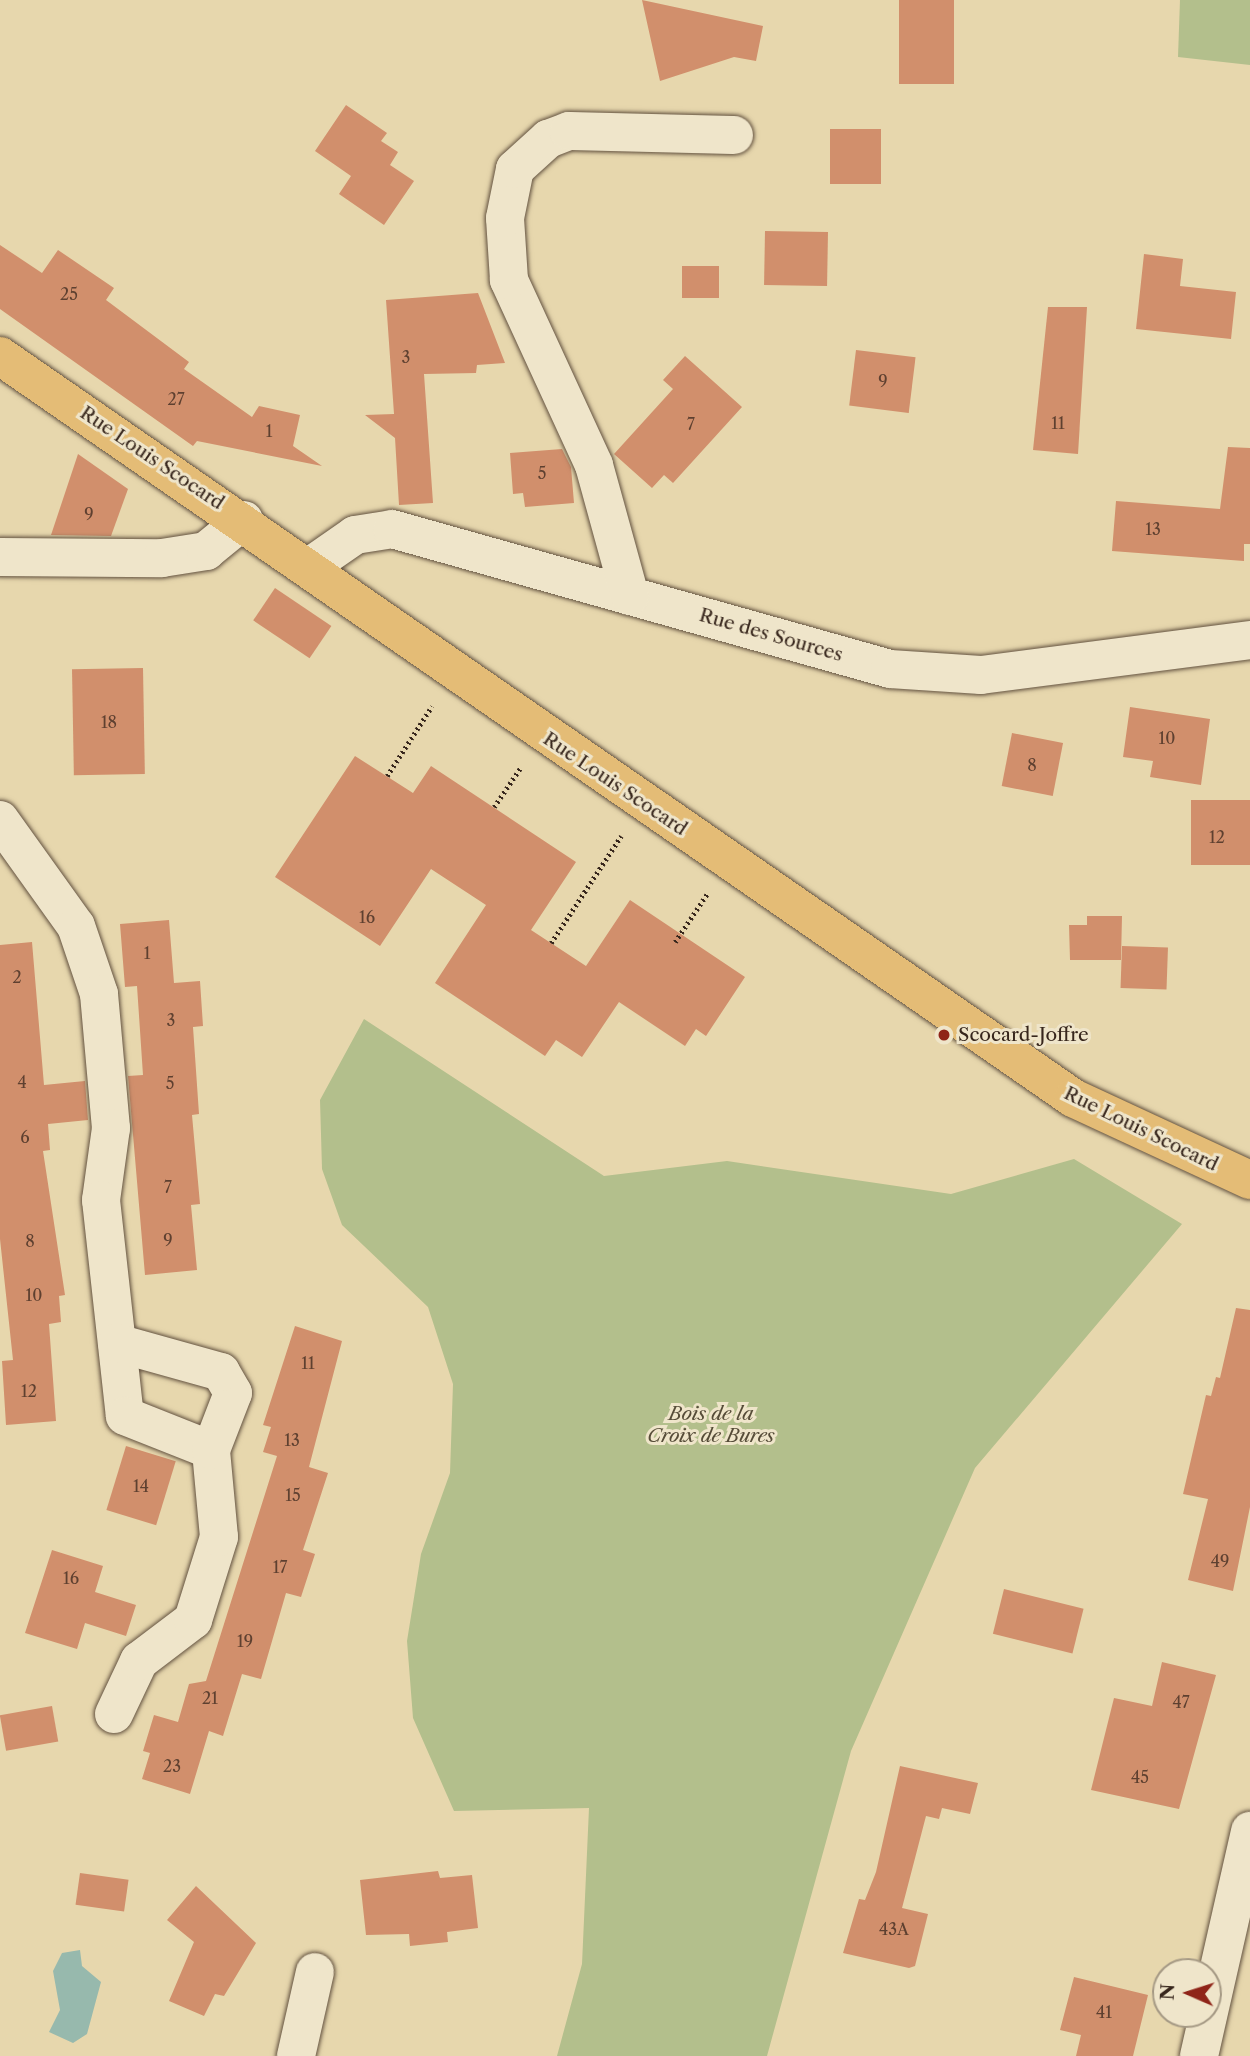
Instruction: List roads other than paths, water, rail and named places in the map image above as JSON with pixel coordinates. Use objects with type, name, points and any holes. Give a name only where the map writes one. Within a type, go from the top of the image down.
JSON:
[{"type":"main road","name":"Rue Louis Scocard","points":[[0,356],[244,520],[454,673],[1073,1098],[1250,1180]]},
{"type":"street","points":[[630,596],[594,464],[509,281],[505,218],[515,169],[548,139],[569,131],[734,135]]},
{"type":"street","points":[[0,557],[162,558],[206,551],[244,520]]},
{"type":"street","name":"Rue des Sources","points":[[309,566],[355,535],[393,529],[903,670],[981,675],[1250,640]]},
{"type":"street","points":[[0,820],[76,926],[99,994],[111,1128],[102,1200],[125,1416],[211,1450]]},
{"type":"street","points":[[114,1714],[139,1661],[193,1620],[219,1537],[211,1450],[233,1393],[221,1372],[117,1343]]},
{"type":"street","points":[[1199,2056],[1250,1831]]},
{"type":"street","points":[[296,2056],[315,1972]]},
{"type":"water","points":[[80,1950],[82,1966],[101,1982],[87,2034],[73,2043],[49,2032],[60,2010],[53,1971],[62,1953]]},
{"type":"place","name":"Scocard-Joffre","points":[[944,1035]]},
{"type":"park label","name":"Bois de la Croix de Bures","points":[[711,1425]]}]
